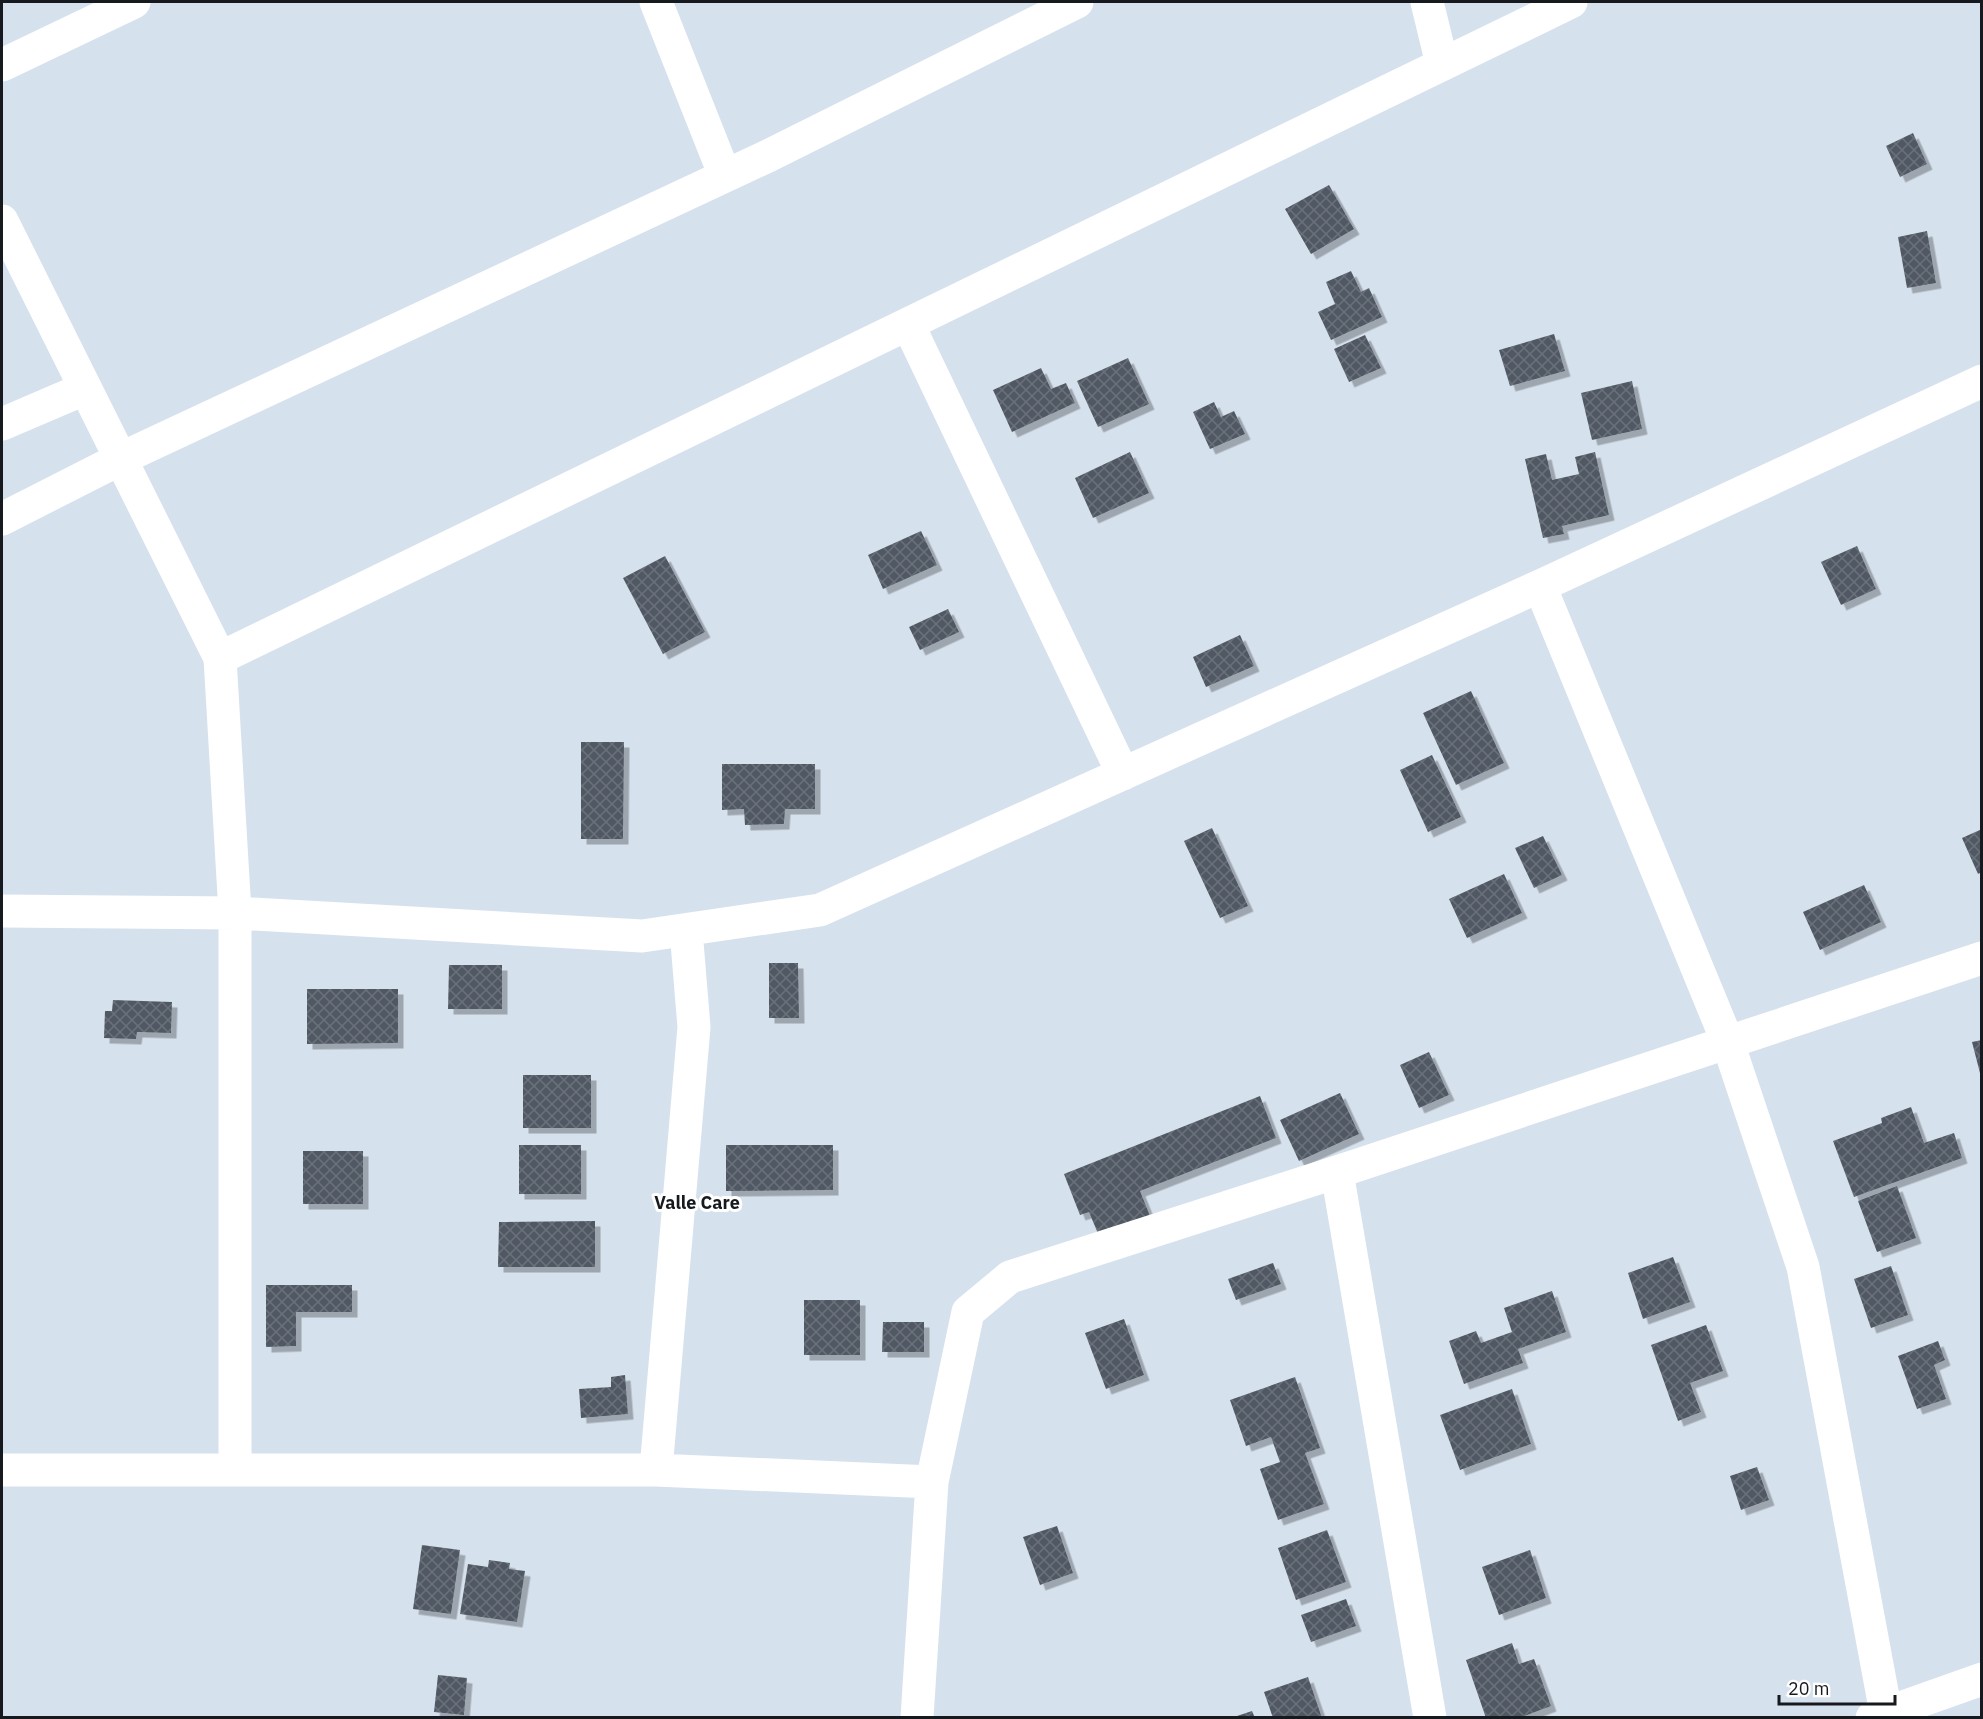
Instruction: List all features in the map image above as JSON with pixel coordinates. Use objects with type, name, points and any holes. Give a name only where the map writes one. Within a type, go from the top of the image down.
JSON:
[{"type":"street","points":[[2,65],[134,2]]},
{"type":"street","points":[[656,2],[725,176]]},
{"type":"street","points":[[2,519],[120,459],[725,176],[1077,2]]},
{"type":"street","points":[[1427,2],[1442,64]]},
{"type":"street","points":[[220,658],[1571,2]]},
{"type":"street","points":[[2,221],[220,658],[235,914],[235,1470]]},
{"type":"street","points":[[908,324],[1123,774]]},
{"type":"street","points":[[2,911],[235,914],[642,936],[820,910],[1540,586],[1982,381]]},
{"type":"street","points":[[2,424],[84,389]]},
{"type":"street","points":[[1540,586],[1728,1042],[1803,1267],[1879,1715],[1982,1679]]},
{"type":"street","points":[[656,1470],[694,1027],[686,930]]},
{"type":"street","points":[[917,1718],[932,1482],[969,1312],[1010,1276],[1337,1173],[1982,958]]},
{"type":"street","points":[[1337,1173],[1430,1718]]},
{"type":"street","points":[[2,1470],[656,1470],[932,1482]]},
{"type":"building","points":[[1913,133],[1927,164],[1900,177],[1886,146]]},
{"type":"building","points":[[1329,185],[1354,229],[1311,254],[1285,209]]},
{"type":"building","points":[[1927,231],[1936,283],[1907,288],[1898,237]]},
{"type":"building","points":[[1351,271],[1361,292],[1369,288],[1382,317],[1331,340],[1318,312],[1335,304],[1326,282]]},
{"type":"building","points":[[1554,334],[1565,371],[1510,386],[1499,350]]},
{"type":"building","points":[[1365,335],[1381,368],[1349,382],[1334,349]]},
{"type":"building","points":[[1128,358],[1149,404],[1098,427],[1077,381]]},
{"type":"building","points":[[1041,368],[1051,389],[1066,383],[1075,403],[1012,432],[993,390]]},
{"type":"building","points":[[1632,381],[1642,429],[1592,440],[1581,393]]},
{"type":"building","points":[[1214,402],[1221,417],[1234,411],[1245,434],[1210,449],[1193,412]]},
{"type":"building","points":[[1130,452],[1149,493],[1093,518],[1075,478]]},
{"type":"building","points":[[1595,452],[1609,515],[1562,526],[1564,534],[1543,538],[1525,459],[1546,454],[1552,480],[1579,474],[1575,457]]},
{"type":"building","points":[[921,531],[937,565],[883,589],[868,555]]},
{"type":"building","points":[[1857,546],[1876,589],[1841,605],[1821,562]]},
{"type":"building","points":[[665,556],[705,632],[663,654],[623,578]]},
{"type":"building","points":[[948,609],[959,632],[920,650],[909,627]]},
{"type":"building","points":[[1240,635],[1254,666],[1206,687],[1193,657]]},
{"type":"building","points":[[1471,691],[1504,763],[1456,785],[1423,713]]},
{"type":"building","points":[[581,742],[624,742],[623,839],[581,839]]},
{"type":"building","points":[[1432,755],[1461,817],[1428,832],[1400,770]]},
{"type":"building","points":[[722,764],[815,764],[815,809],[785,809],[784,824],[745,825],[744,809],[722,810]]},
{"type":"building","points":[[1212,828],[1248,906],[1220,918],[1184,841]]},
{"type":"building","points":[[1982,829],[1982,872],[1978,874],[1962,838]]},
{"type":"building","points":[[1543,836],[1562,875],[1534,888],[1515,848]]},
{"type":"building","points":[[1504,874],[1522,913],[1467,938],[1449,899]]},
{"type":"building","points":[[1864,885],[1881,922],[1820,950],[1803,912]]},
{"type":"building","points":[[769,963],[798,963],[799,1018],[769,1018]]},
{"type":"building","points":[[449,965],[502,965],[502,1009],[448,1009]]},
{"type":"building","points":[[307,989],[398,989],[398,1043],[307,1044]]},
{"type":"building","points":[[113,1000],[172,1002],[171,1033],[137,1032],[136,1039],[104,1038],[105,1011],[112,1011]]},
{"type":"building","points":[[1982,1040],[1982,1077],[1981,1077],[1972,1042]]},
{"type":"building","points":[[1429,1052],[1449,1095],[1419,1108],[1400,1065]]},
{"type":"building","points":[[523,1075],[591,1075],[591,1128],[523,1128]]},
{"type":"building","points":[[1340,1093],[1359,1134],[1299,1161],[1280,1120]]},
{"type":"building","points":[[1260,1096],[1276,1138],[1140,1191],[1150,1216],[1099,1236],[1089,1212],[1080,1215],[1064,1174]]},
{"type":"building","points":[[1911,1107],[1924,1143],[1954,1133],[1962,1158],[1854,1197],[1833,1141],[1882,1123],[1881,1118]]},
{"type":"building","points":[[519,1145],[581,1145],[581,1194],[519,1194]]},
{"type":"building","points":[[726,1145],[833,1145],[833,1190],[726,1191]]},
{"type":"building","points":[[303,1151],[363,1151],[363,1204],[303,1204]]},
{"type":"building","points":[[1897,1186],[1916,1238],[1877,1252],[1858,1201]]},
{"type":"building","points":[[595,1221],[595,1267],[498,1267],[499,1222]]},
{"type":"building","points":[[1673,1257],[1690,1302],[1643,1319],[1628,1273]]},
{"type":"building","points":[[1273,1263],[1281,1284],[1236,1300],[1228,1279]]},
{"type":"building","points":[[1891,1266],[1908,1315],[1871,1328],[1854,1279]]},
{"type":"building","points":[[266,1285],[352,1285],[352,1312],[296,1312],[296,1346],[266,1347]]},
{"type":"building","points":[[1552,1291],[1566,1332],[1518,1349],[1523,1363],[1464,1384],[1449,1341],[1476,1331],[1481,1343],[1512,1332],[1504,1308]]},
{"type":"building","points":[[804,1300],[860,1300],[860,1355],[804,1355]]},
{"type":"building","points":[[1124,1319],[1144,1375],[1106,1389],[1085,1333]]},
{"type":"building","points":[[883,1322],[924,1322],[924,1352],[882,1352]]},
{"type":"building","points":[[1706,1325],[1723,1371],[1690,1383],[1701,1412],[1678,1421],[1651,1345]]},
{"type":"building","points":[[1938,1341],[1945,1360],[1934,1365],[1946,1399],[1917,1409],[1898,1356]]},
{"type":"building","points":[[625,1375],[628,1414],[581,1418],[579,1389],[611,1387],[611,1377]]},
{"type":"building","points":[[1295,1377],[1320,1448],[1305,1453],[1324,1504],[1278,1520],[1260,1469],[1280,1462],[1271,1437],[1246,1446],[1230,1400]]},
{"type":"building","points":[[1512,1389],[1531,1444],[1460,1470],[1440,1415]]},
{"type":"building","points":[[1757,1467],[1769,1500],[1741,1510],[1730,1476]]},
{"type":"building","points":[[1057,1526],[1073,1573],[1040,1585],[1023,1537]]},
{"type":"building","points":[[1327,1530],[1346,1582],[1296,1600],[1278,1548]]},
{"type":"building","points":[[422,1545],[460,1550],[451,1614],[413,1609]]},
{"type":"building","points":[[1530,1550],[1546,1598],[1499,1615],[1482,1567]]},
{"type":"building","points":[[489,1560],[510,1563],[509,1569],[525,1571],[517,1622],[460,1614],[468,1564],[488,1567]]},
{"type":"building","points":[[1346,1599],[1356,1626],[1311,1642],[1301,1615]]},
{"type":"building","points":[[1512,1643],[1519,1664],[1534,1659],[1551,1706],[1519,1718],[1486,1718],[1466,1660]]},
{"type":"building","points":[[438,1675],[467,1678],[464,1715],[434,1712]]},
{"type":"building","points":[[1308,1677],[1322,1718],[1273,1718],[1264,1692]]},
{"type":"building","points":[[1252,1711],[1255,1718],[1234,1718],[1234,1717]]},
{"type":"district","name":"Valle Care","points":[[697,1202]]}]
